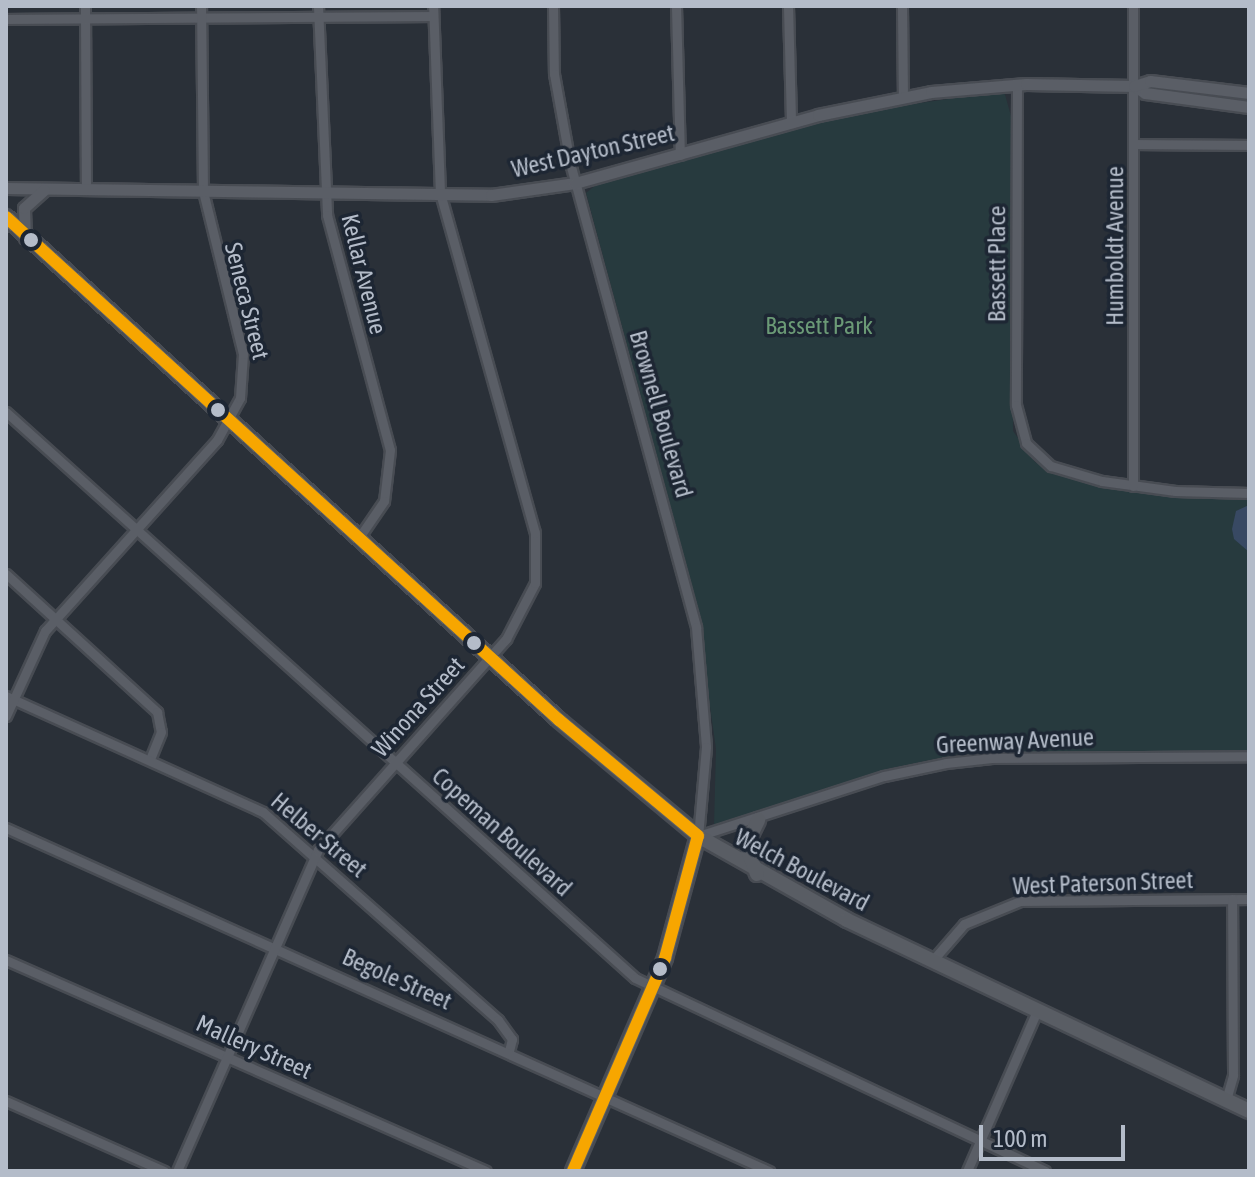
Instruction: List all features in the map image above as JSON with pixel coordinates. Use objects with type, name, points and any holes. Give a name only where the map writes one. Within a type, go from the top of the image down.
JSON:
[{"type":"main road","name":"Welch Boulevard","points":[[6,217],[28,242],[489,658],[698,836],[758,874],[932,961],[1249,1111]]},
{"type":"main road","points":[[758,820],[746,841],[758,874]]},
{"type":"main road","points":[[573,1171],[653,989],[680,912],[698,836]]},
{"type":"street","points":[[85,6],[86,189]]},
{"type":"street","name":"Seneca Street","points":[[6,716],[10,698],[40,639],[229,423],[242,392],[243,354],[203,191],[201,6]]},
{"type":"street","name":"Brownell Boulevard","points":[[553,6],[557,99],[575,183],[692,607],[706,736],[698,836]]},
{"type":"street","points":[[676,6],[680,155]]},
{"type":"street","points":[[788,6],[791,123]]},
{"type":"street","points":[[902,6],[903,97]]},
{"type":"street","name":"Humboldt Avenue","points":[[1133,6],[1133,486]]},
{"type":"street","name":"Kellar Avenue","points":[[319,11],[325,195],[390,450],[384,501],[358,539]]},
{"type":"street","points":[[6,19],[433,11]]},
{"type":"street","name":"Winona Street","points":[[177,1171],[315,856],[489,658],[531,597],[537,541],[441,197],[433,11]]},
{"type":"street","name":"West Dayton Street","points":[[6,188],[441,197],[575,183],[791,123],[903,97],[1017,84],[1134,86],[1150,81],[1248,93]]},
{"type":"street","name":"Bassett Place","points":[[1017,84],[1016,405],[1026,443],[1059,469],[1133,486]]},
{"type":"street","name":"West Dayton Street","points":[[1134,86],[1145,93],[1247,106]]},
{"type":"street","points":[[1247,106],[1248,93]]},
{"type":"street","points":[[1135,144],[1249,145]]},
{"type":"street","points":[[28,242],[24,206],[33,194],[49,189]]},
{"type":"street","name":"Copeman Boulevard","points":[[6,412],[653,989],[1045,1171]]},
{"type":"street","points":[[1133,486],[1249,493]]},
{"type":"street","points":[[6,574],[157,712],[161,732],[150,759]]},
{"type":"street","name":"Helber Street","points":[[10,698],[251,804],[315,856],[501,1023],[512,1039],[509,1051]]},
{"type":"street","name":"Greenway Avenue","points":[[698,836],[758,820],[884,776],[963,760],[1249,756]]},
{"type":"street","name":"Begole Street","points":[[6,828],[509,1051],[769,1171]]},
{"type":"street","points":[[1226,1100],[1233,1075],[1232,899]]},
{"type":"street","name":"West Paterson Street","points":[[932,961],[942,943],[964,924],[1013,903],[1249,899]]},
{"type":"street","name":"Mallery Street","points":[[6,960],[486,1171]]},
{"type":"street","points":[[967,1171],[1037,1011]]},
{"type":"street","points":[[6,1101],[164,1171]]},
{"type":"green space","name":"Bassett Park","points":[[1004,91],[1011,116],[1013,431],[1035,462],[1072,479],[1153,495],[1249,498],[1249,750],[959,754],[887,769],[714,826],[716,749],[694,593],[586,193],[597,184],[850,113]]},
{"type":"water","points":[[1249,505],[1249,552],[1234,539],[1232,529],[1236,511]]},
{"type":"transit line","points":[[6,217],[559,720],[698,836]]},
{"type":"transit line","points":[[573,1171],[665,958],[698,836]]}]
